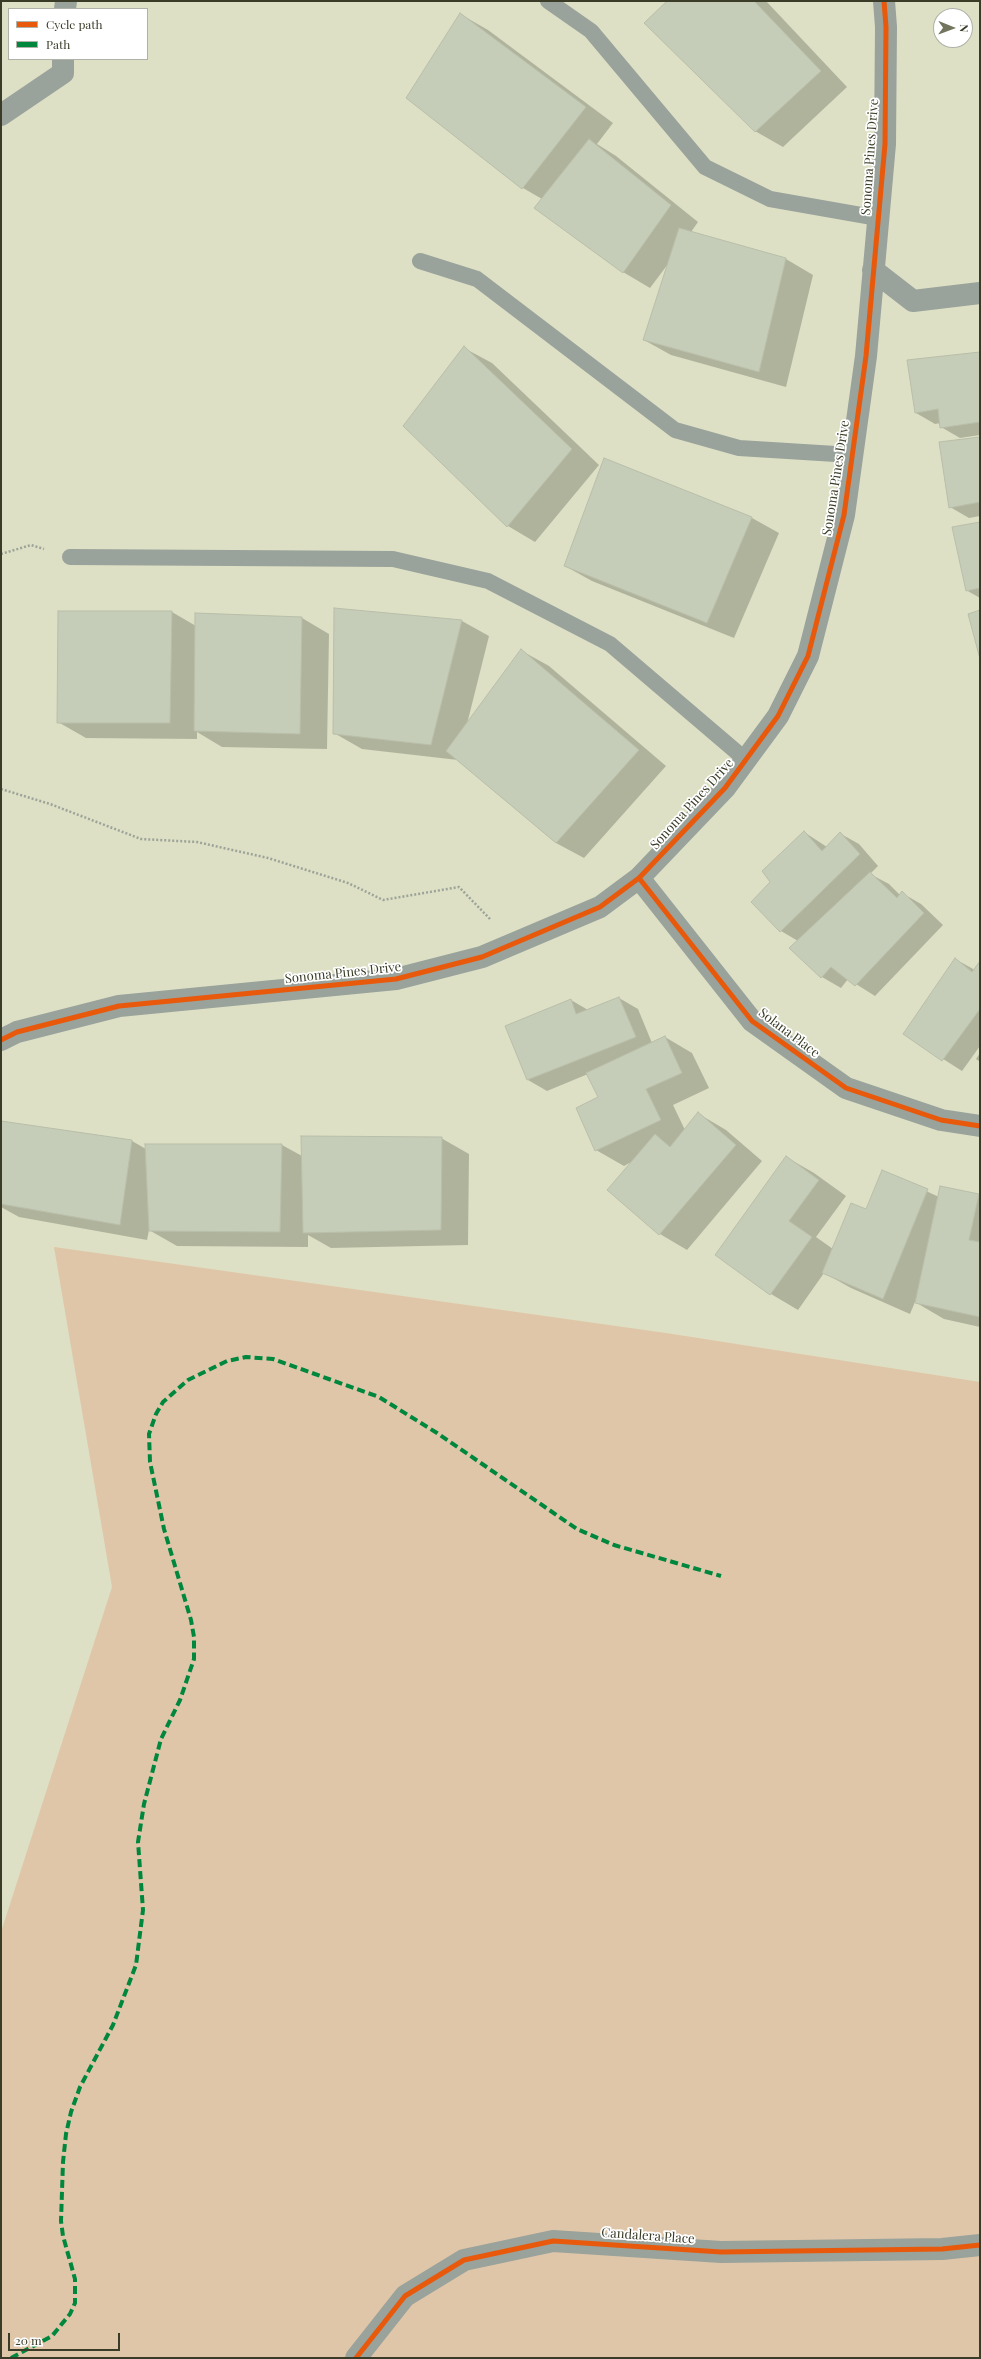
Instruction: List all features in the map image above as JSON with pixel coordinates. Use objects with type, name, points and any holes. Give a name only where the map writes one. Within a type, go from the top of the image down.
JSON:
[{"type":"street","name":"Sonoma Pines Drive","points":[[1,1040],[17,1032],[119,1006],[396,979],[482,957],[600,907],[640,878],[725,788],[778,716],[808,656],[844,515],[866,356],[885,144],[886,27],[884,1]]},
{"type":"street","points":[[1,115],[62,73],[63,60]]},
{"type":"street","points":[[873,270],[913,301],[980,293]]},
{"type":"street","name":"Solana Place","points":[[640,878],[752,1021],[846,1088],[941,1120],[980,1126]]},
{"type":"street","name":"Candalera Place","points":[[356,2358],[405,2296],[464,2260],[553,2242],[722,2252],[942,2250],[980,2245]]},
{"type":"lane","points":[[548,1],[591,32],[706,167],[770,199],[878,218]]},
{"type":"lane","points":[[420,261],[477,279],[675,430],[739,448],[852,455]]},
{"type":"lane","points":[[70,557],[393,559],[488,581],[610,644],[746,760]]},
{"type":"path","points":[[1,554],[31,545],[70,557]]},
{"type":"path","points":[[1,789],[50,804],[141,839],[197,842],[268,858],[348,883],[383,900],[458,887],[515,943]]},
{"type":"shaded area","points":[[54,1247],[666,1333],[980,1382],[980,2358],[1,2358],[1,1932],[112,1587]]},
{"type":"building","points":[[667,1],[754,1],[821,71],[755,132],[644,23]]},
{"type":"building","points":[[460,13],[586,107],[522,189],[406,98]]},
{"type":"building","points":[[589,139],[671,205],[623,273],[534,208]]},
{"type":"building","points":[[679,228],[786,258],[759,372],[643,340]]},
{"type":"building","points":[[464,346],[572,449],[507,527],[403,426]]},
{"type":"building","points":[[980,352],[980,422],[940,428],[938,409],[915,413],[907,360]]},
{"type":"building","points":[[980,437],[980,502],[949,508],[939,442]]},
{"type":"building","points":[[604,458],[752,517],[707,623],[564,566]]},
{"type":"building","points":[[980,522],[980,588],[966,591],[952,527]]},
{"type":"building","points":[[334,608],[462,620],[431,745],[333,734]]},
{"type":"building","points":[[980,610],[980,659],[968,614]]},
{"type":"building","points":[[58,611],[172,611],[170,723],[57,723]]},
{"type":"building","points":[[195,613],[302,617],[300,734],[194,731]]},
{"type":"building","points":[[521,649],[639,750],[556,843],[446,751]]},
{"type":"building","points":[[804,831],[822,851],[840,832],[860,854],[780,932],[751,902],[770,882],[762,871]]},
{"type":"building","points":[[870,872],[897,898],[902,891],[924,913],[855,986],[831,967],[821,978],[789,948]]},
{"type":"building","points":[[955,958],[972,972],[980,961],[980,1009],[942,1061],[903,1034]]},
{"type":"building","points":[[619,997],[636,1037],[527,1080],[505,1026],[571,999],[576,1014]]},
{"type":"building","points":[[665,1036],[682,1073],[646,1089],[661,1120],[595,1151],[576,1108],[598,1097],[586,1073]]},
{"type":"building","points":[[698,1112],[736,1145],[659,1235],[607,1190],[655,1134],[670,1147]]},
{"type":"building","points":[[1,1121],[132,1140],[120,1225],[1,1204]]},
{"type":"building","points":[[301,1136],[442,1137],[441,1230],[303,1233]]},
{"type":"building","points":[[145,1144],[282,1144],[280,1232],[149,1231]]},
{"type":"building","points":[[786,1156],[819,1180],[789,1221],[812,1237],[770,1295],[715,1255]]},
{"type":"building","points":[[882,1170],[928,1189],[883,1299],[822,1273],[851,1203],[866,1209]]},
{"type":"building","points":[[940,1186],[979,1194],[969,1240],[980,1242],[980,1317],[915,1303]]},
{"type":"marked path","points":[[11,2358],[52,2336],[70,2314],[75,2303],[75,2279],[63,2236],[61,2221],[63,2162],[66,2134],[71,2112],[80,2087],[113,2025],[136,1965],[143,1910],[138,1842],[144,1804],[161,1739],[180,1700],[194,1659],[194,1637],[191,1620],[164,1529],[150,1462],[149,1434],[156,1414],[163,1402],[188,1380],[227,1361],[246,1357],[273,1359],[379,1397],[437,1433],[577,1529],[614,1545],[721,1576]]},
{"type":"cycle path","points":[[1,1040],[17,1032],[119,1006],[396,979],[482,957],[600,907],[639,878],[725,788],[778,716],[808,656],[844,515],[866,356],[885,144],[886,27],[884,1]]},
{"type":"cycle path","points":[[639,878],[752,1021],[846,1088],[941,1120],[980,1126]]},
{"type":"cycle path","points":[[356,2358],[405,2296],[464,2260],[553,2241],[721,2252],[942,2249],[980,2245]]}]
